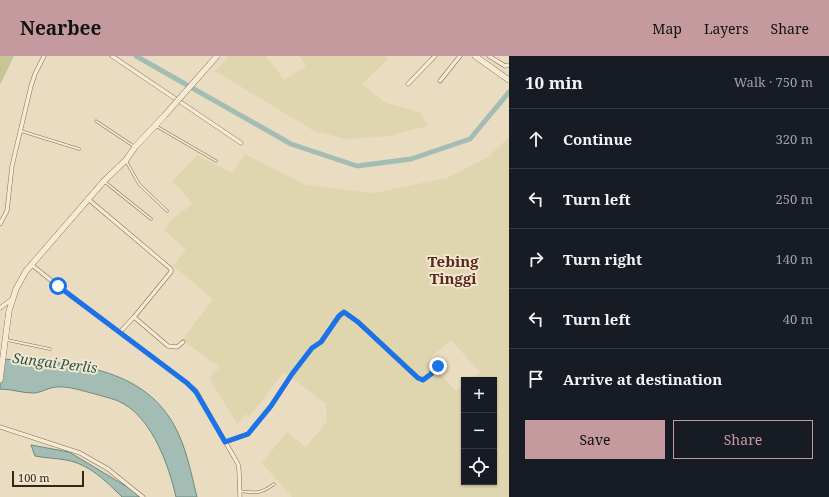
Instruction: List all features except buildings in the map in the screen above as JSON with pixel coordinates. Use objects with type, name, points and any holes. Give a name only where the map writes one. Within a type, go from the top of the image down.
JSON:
[{"type":"main road","points":[[0,380],[4,357],[2,351],[12,298],[26,271],[88,199],[126,160],[135,147],[217,56]]},
{"type":"main road","points":[[475,56],[507,78]]},
{"type":"street","points":[[0,224],[7,211],[12,166],[20,131],[35,74],[44,56]]},
{"type":"street","points":[[112,56],[241,143]]},
{"type":"street","points":[[408,84],[435,56]]},
{"type":"street","points":[[440,81],[460,56]]},
{"type":"street","points":[[489,56],[505,66],[509,65]]},
{"type":"street","points":[[88,199],[171,269],[134,317],[120,332]]},
{"type":"street","points":[[32,265],[187,383],[196,392],[238,464],[240,497]]},
{"type":"street","points":[[0,308],[12,298]]},
{"type":"street","points":[[225,442],[248,434],[271,406],[300,363],[312,348],[321,342],[339,316],[344,312],[358,322],[418,378],[423,380],[438,366]]},
{"type":"street","points":[[134,317],[168,346],[177,347],[183,342]]},
{"type":"street","points":[[0,426],[80,453],[108,469],[143,497]]},
{"type":"lane","points":[[96,121],[135,147]]},
{"type":"lane","points":[[155,125],[216,161]]},
{"type":"lane","points":[[20,131],[79,149]]},
{"type":"lane","points":[[126,160],[139,184],[167,211]]},
{"type":"lane","points":[[104,181],[151,219]]},
{"type":"lane","points":[[5,340],[50,349]]},
{"type":"lane","points":[[240,491],[260,492],[274,484]]},
{"type":"shaded area","points":[[229,56],[266,56],[284,80],[306,66],[299,56],[384,56],[388,59],[362,84],[386,103],[420,112],[427,126],[388,136],[347,139],[314,131],[215,71]]},
{"type":"shaded area","points":[[509,137],[509,497],[292,497],[262,463],[287,432],[306,447],[327,421],[326,404],[284,372],[249,417],[246,414],[237,424],[209,378],[220,367],[182,340],[213,299],[173,266],[186,250],[164,230],[172,219],[193,204],[173,181],[197,155],[232,173],[245,154],[306,185],[374,193],[447,178],[488,157]]},
{"type":"green space","points":[[0,56],[14,56],[0,85]]},
{"type":"water","name":"Sungai Perlis","points":[[0,359],[48,362],[97,370],[120,378],[141,389],[159,404],[174,425],[185,451],[197,497],[176,497],[169,472],[158,445],[143,421],[124,404],[110,398],[66,387],[54,387],[33,393],[0,389]]},
{"type":"water","points":[[31,445],[69,452],[134,491],[139,497],[122,497],[97,474],[82,465],[62,459],[35,456]]},
{"type":"waterway","points":[[136,56],[291,144],[357,166],[411,159],[470,139],[509,92]]},
{"type":"district","name":"Tebing Tinggi","points":[[453,270]]},
{"type":"route","points":[[58,286],[187,383],[196,392],[225,442],[248,434],[271,406],[292,374],[312,348],[321,342],[339,316],[344,312],[358,322],[418,378],[423,380],[438,366]]}]
